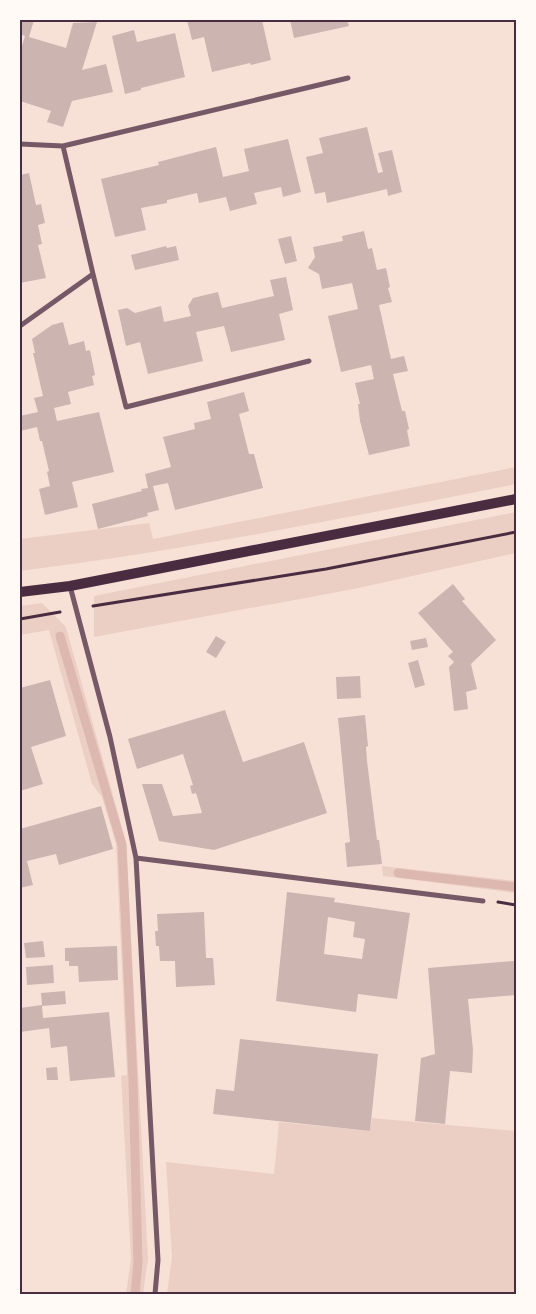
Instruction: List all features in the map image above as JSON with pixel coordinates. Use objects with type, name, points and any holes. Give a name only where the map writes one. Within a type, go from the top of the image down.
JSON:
[{"type":"main road","points":[[20,592],[70,586],[516,499]]},
{"type":"street","points":[[20,144],[63,146],[348,78]]},
{"type":"street","points":[[63,146],[126,407],[309,361]]},
{"type":"street","points":[[20,326],[93,274]]},
{"type":"street","points":[[70,586],[110,737],[136,858],[158,1260],[155,1294]]},
{"type":"street","points":[[136,858],[483,901]]},
{"type":"path","points":[[20,619],[326,568],[516,532]]},
{"type":"shaded area","points":[[516,467],[516,484],[207,543],[20,571],[20,539],[149,523],[153,539]]},
{"type":"shaded area","points":[[516,512],[516,553],[354,589],[94,637],[94,596]]},
{"type":"shaded area","points":[[42,603],[66,627],[126,842],[148,1259],[143,1294],[126,1294],[131,1259],[121,1076],[127,1075],[116,844],[102,797],[92,784],[49,630],[20,635],[20,606]]},
{"type":"shaded area","points":[[382,866],[516,881],[516,893],[383,876]]},
{"type":"shaded area","points":[[372,1118],[516,1131],[516,1294],[167,1294],[172,1257],[166,1162],[274,1174],[279,1122],[370,1131]]},
{"type":"building","points":[[20,20],[34,20],[29,37],[66,48],[73,23],[97,22],[82,70],[106,64],[113,92],[72,101],[63,127],[47,122],[51,111],[20,101],[20,52],[25,36],[20,34]]},
{"type":"building","points":[[187,20],[262,20],[271,60],[212,72],[204,37],[192,40]]},
{"type":"building","points":[[290,20],[347,20],[349,26],[294,38]]},
{"type":"building","points":[[134,30],[137,42],[175,33],[185,77],[125,94],[112,36]]},
{"type":"building","points":[[367,127],[378,173],[383,172],[378,153],[392,150],[402,192],[388,196],[387,189],[327,203],[325,192],[315,194],[306,157],[323,153],[319,138]]},
{"type":"building","points":[[288,139],[301,192],[283,197],[281,187],[254,193],[257,204],[230,211],[226,197],[199,203],[197,193],[167,200],[167,203],[141,208],[146,230],[115,237],[101,179],[159,165],[158,162],[216,147],[223,177],[249,171],[244,149]]},
{"type":"building","points":[[29,173],[36,205],[41,204],[45,223],[38,225],[42,244],[38,245],[46,278],[20,283],[20,175]]},
{"type":"building","points":[[364,231],[368,249],[372,248],[377,270],[386,268],[390,287],[388,288],[392,302],[379,305],[391,359],[404,356],[408,371],[393,374],[402,411],[405,411],[410,446],[369,455],[360,421],[358,404],[360,404],[355,383],[374,379],[371,365],[341,372],[328,316],[358,309],[352,283],[322,289],[319,274],[308,268],[315,257],[313,247],[343,241],[342,236]]},
{"type":"building","points":[[291,236],[297,261],[285,264],[278,239]]},
{"type":"building","points":[[166,246],[167,248],[176,246],[179,260],[135,270],[131,255]]},
{"type":"building","points":[[286,277],[293,310],[279,314],[285,340],[231,352],[224,326],[196,332],[203,361],[148,374],[140,342],[126,346],[118,310],[127,308],[135,313],[161,306],[164,322],[191,316],[188,306],[193,298],[218,292],[222,308],[274,296],[270,280]]},
{"type":"building","points":[[63,322],[69,345],[84,341],[86,351],[90,350],[95,375],[92,376],[94,385],[68,392],[71,404],[54,408],[57,421],[99,412],[114,472],[72,482],[78,507],[45,515],[39,489],[50,486],[47,472],[49,471],[42,441],[40,441],[37,427],[20,431],[20,416],[38,412],[34,398],[43,396],[33,353],[35,353],[32,339],[52,325]]},
{"type":"building","points":[[244,392],[249,411],[239,414],[249,454],[254,454],[263,488],[175,510],[168,483],[153,486],[159,510],[147,513],[148,516],[98,529],[92,504],[142,491],[141,489],[148,488],[145,474],[171,467],[163,437],[195,429],[194,423],[211,419],[207,402]]},
{"type":"building","points":[[453,584],[465,599],[462,601],[496,640],[471,664],[477,689],[466,692],[468,709],[454,711],[449,667],[454,662],[448,656],[453,652],[418,613]]},
{"type":"building","points":[[216,636],[226,642],[216,658],[206,652]]},
{"type":"building","points":[[426,638],[428,647],[412,650],[410,641]]},
{"type":"building","points":[[418,660],[425,685],[415,688],[408,663]]},
{"type":"building","points":[[360,676],[361,698],[337,699],[336,677]]},
{"type":"building","points":[[50,680],[66,736],[31,747],[43,784],[20,791],[20,688]]},
{"type":"building","points":[[225,710],[243,762],[304,742],[327,813],[214,850],[159,841],[142,784],[162,784],[173,816],[202,813],[196,793],[192,794],[190,786],[193,785],[183,754],[137,769],[128,739]]},
{"type":"building","points":[[365,715],[368,746],[366,747],[367,761],[382,864],[347,867],[345,843],[350,842],[338,718]]},
{"type":"building","points":[[101,806],[113,849],[59,865],[56,854],[27,861],[33,885],[20,888],[20,862],[22,862],[20,856],[20,829]]},
{"type":"building","points":[[287,892],[335,898],[334,902],[410,913],[397,999],[358,994],[356,1012],[276,1001]],"holes":[[[328,917],[355,922],[353,937],[365,939],[362,959],[324,954]]]},
{"type":"building","points":[[204,912],[206,958],[213,958],[215,985],[176,987],[175,961],[160,961],[159,946],[156,946],[155,931],[158,931],[157,914]]},
{"type":"building","points":[[43,941],[45,957],[26,958],[24,943]]},
{"type":"building","points":[[117,946],[118,980],[79,982],[78,966],[69,966],[69,961],[65,961],[65,948]]},
{"type":"building","points":[[514,961],[516,995],[468,999],[473,1050],[472,1073],[450,1071],[445,1124],[415,1121],[421,1058],[435,1054],[428,968]]},
{"type":"building","points":[[53,965],[54,983],[27,985],[26,967]]},
{"type":"building","points":[[65,991],[66,1004],[42,1006],[43,1018],[109,1012],[115,1077],[70,1081],[67,1046],[51,1048],[49,1028],[20,1032],[20,1008],[42,1005],[41,993]]},
{"type":"building","points":[[240,1039],[378,1054],[370,1131],[213,1114],[216,1089],[234,1091]]},
{"type":"building","points":[[57,1067],[58,1080],[47,1080],[46,1068]]},
{"type":"waterway","points":[[60,636],[122,845],[133,1081],[138,1262],[135,1294]]},
{"type":"waterway","points":[[398,873],[516,887]]}]
